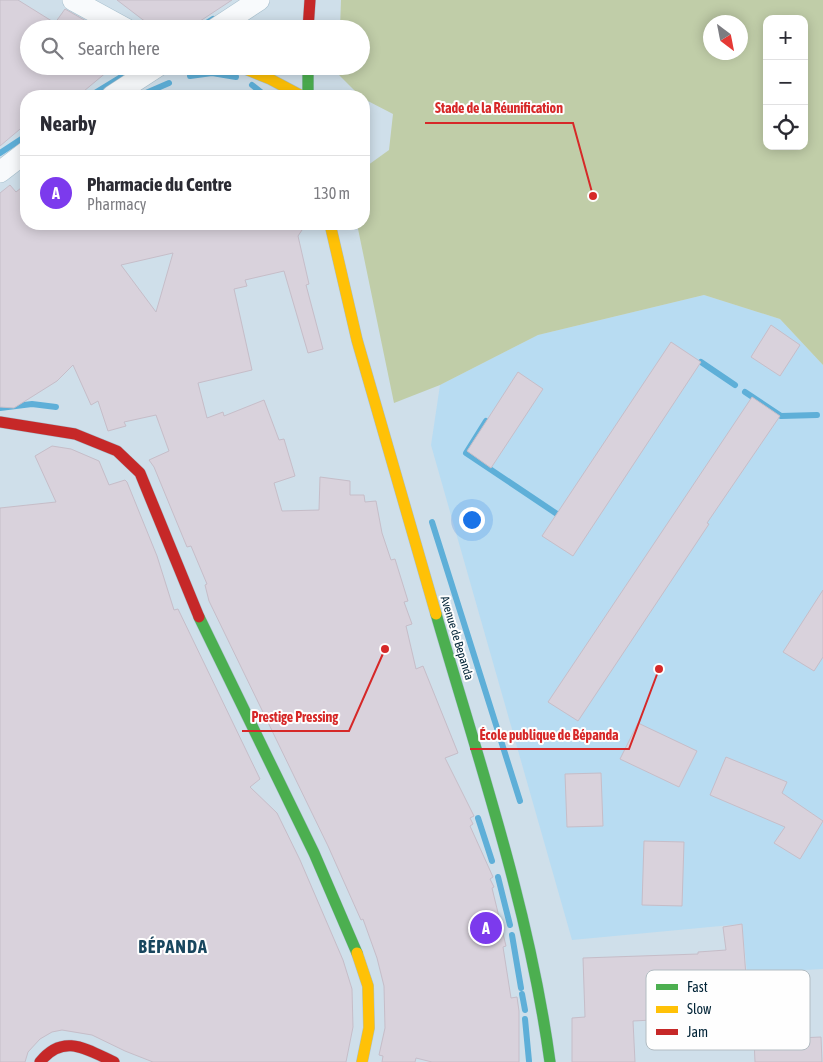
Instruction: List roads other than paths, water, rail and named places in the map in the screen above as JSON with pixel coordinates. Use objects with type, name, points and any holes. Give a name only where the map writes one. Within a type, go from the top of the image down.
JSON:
[{"type":"street","points":[[72,0],[109,20]]},
{"type":"street","points":[[229,20],[259,0]]},
{"type":"street","points":[[309,20],[310,0]]},
{"type":"street","points":[[121,90],[144,75]]},
{"type":"street","points":[[260,75],[291,90]]},
{"type":"street","points":[[308,75],[308,90]]},
{"type":"street","points":[[0,172],[20,157]]},
{"type":"street","name":"Avenue de Bepanda","points":[[331,230],[339,270],[373,397],[436,616],[506,846],[546,1025],[550,1062]]},
{"type":"street","points":[[0,422],[74,434],[117,451],[140,473],[190,597],[244,712],[314,853],[354,942],[368,986],[369,1028],[362,1062]]},
{"type":"street","points":[[40,1062],[48,1052],[60,1044],[80,1047],[114,1062]]},
{"type":"waterway","points":[[190,76],[197,75]]},
{"type":"waterway","points":[[224,75],[236,77]]},
{"type":"waterway","points":[[100,90],[121,77]]},
{"type":"waterway","points":[[153,90],[169,83]]},
{"type":"waterway","points":[[252,85],[258,90]]},
{"type":"waterway","points":[[0,153],[20,140]]},
{"type":"waterway","points":[[701,362],[735,385]]},
{"type":"waterway","points":[[745,392],[781,416],[817,415]]},
{"type":"waterway","points":[[0,408],[32,404],[56,407]]},
{"type":"waterway","points":[[486,421],[466,453],[557,514]]},
{"type":"waterway","points":[[432,522],[520,801]]},
{"type":"waterway","points":[[478,818],[492,861]]},
{"type":"waterway","points":[[498,877],[510,925]]},
{"type":"waterway","points":[[512,935],[521,988]]},
{"type":"waterway","points":[[522,994],[525,1010]]},
{"type":"waterway","points":[[525,1019],[529,1061]]},
{"type":"place","name":"Stade de la Réunification","points":[[593,196]]},
{"type":"place","name":"Prestige Pressing","points":[[385,649]]},
{"type":"place","name":"École publique de Bépanda","points":[[659,669]]},
{"type":"place","name":"Pharmacie du Centre","points":[[486,928]]},
{"type":"district","name":"BÉPANDA","points":[[173,946]]}]
